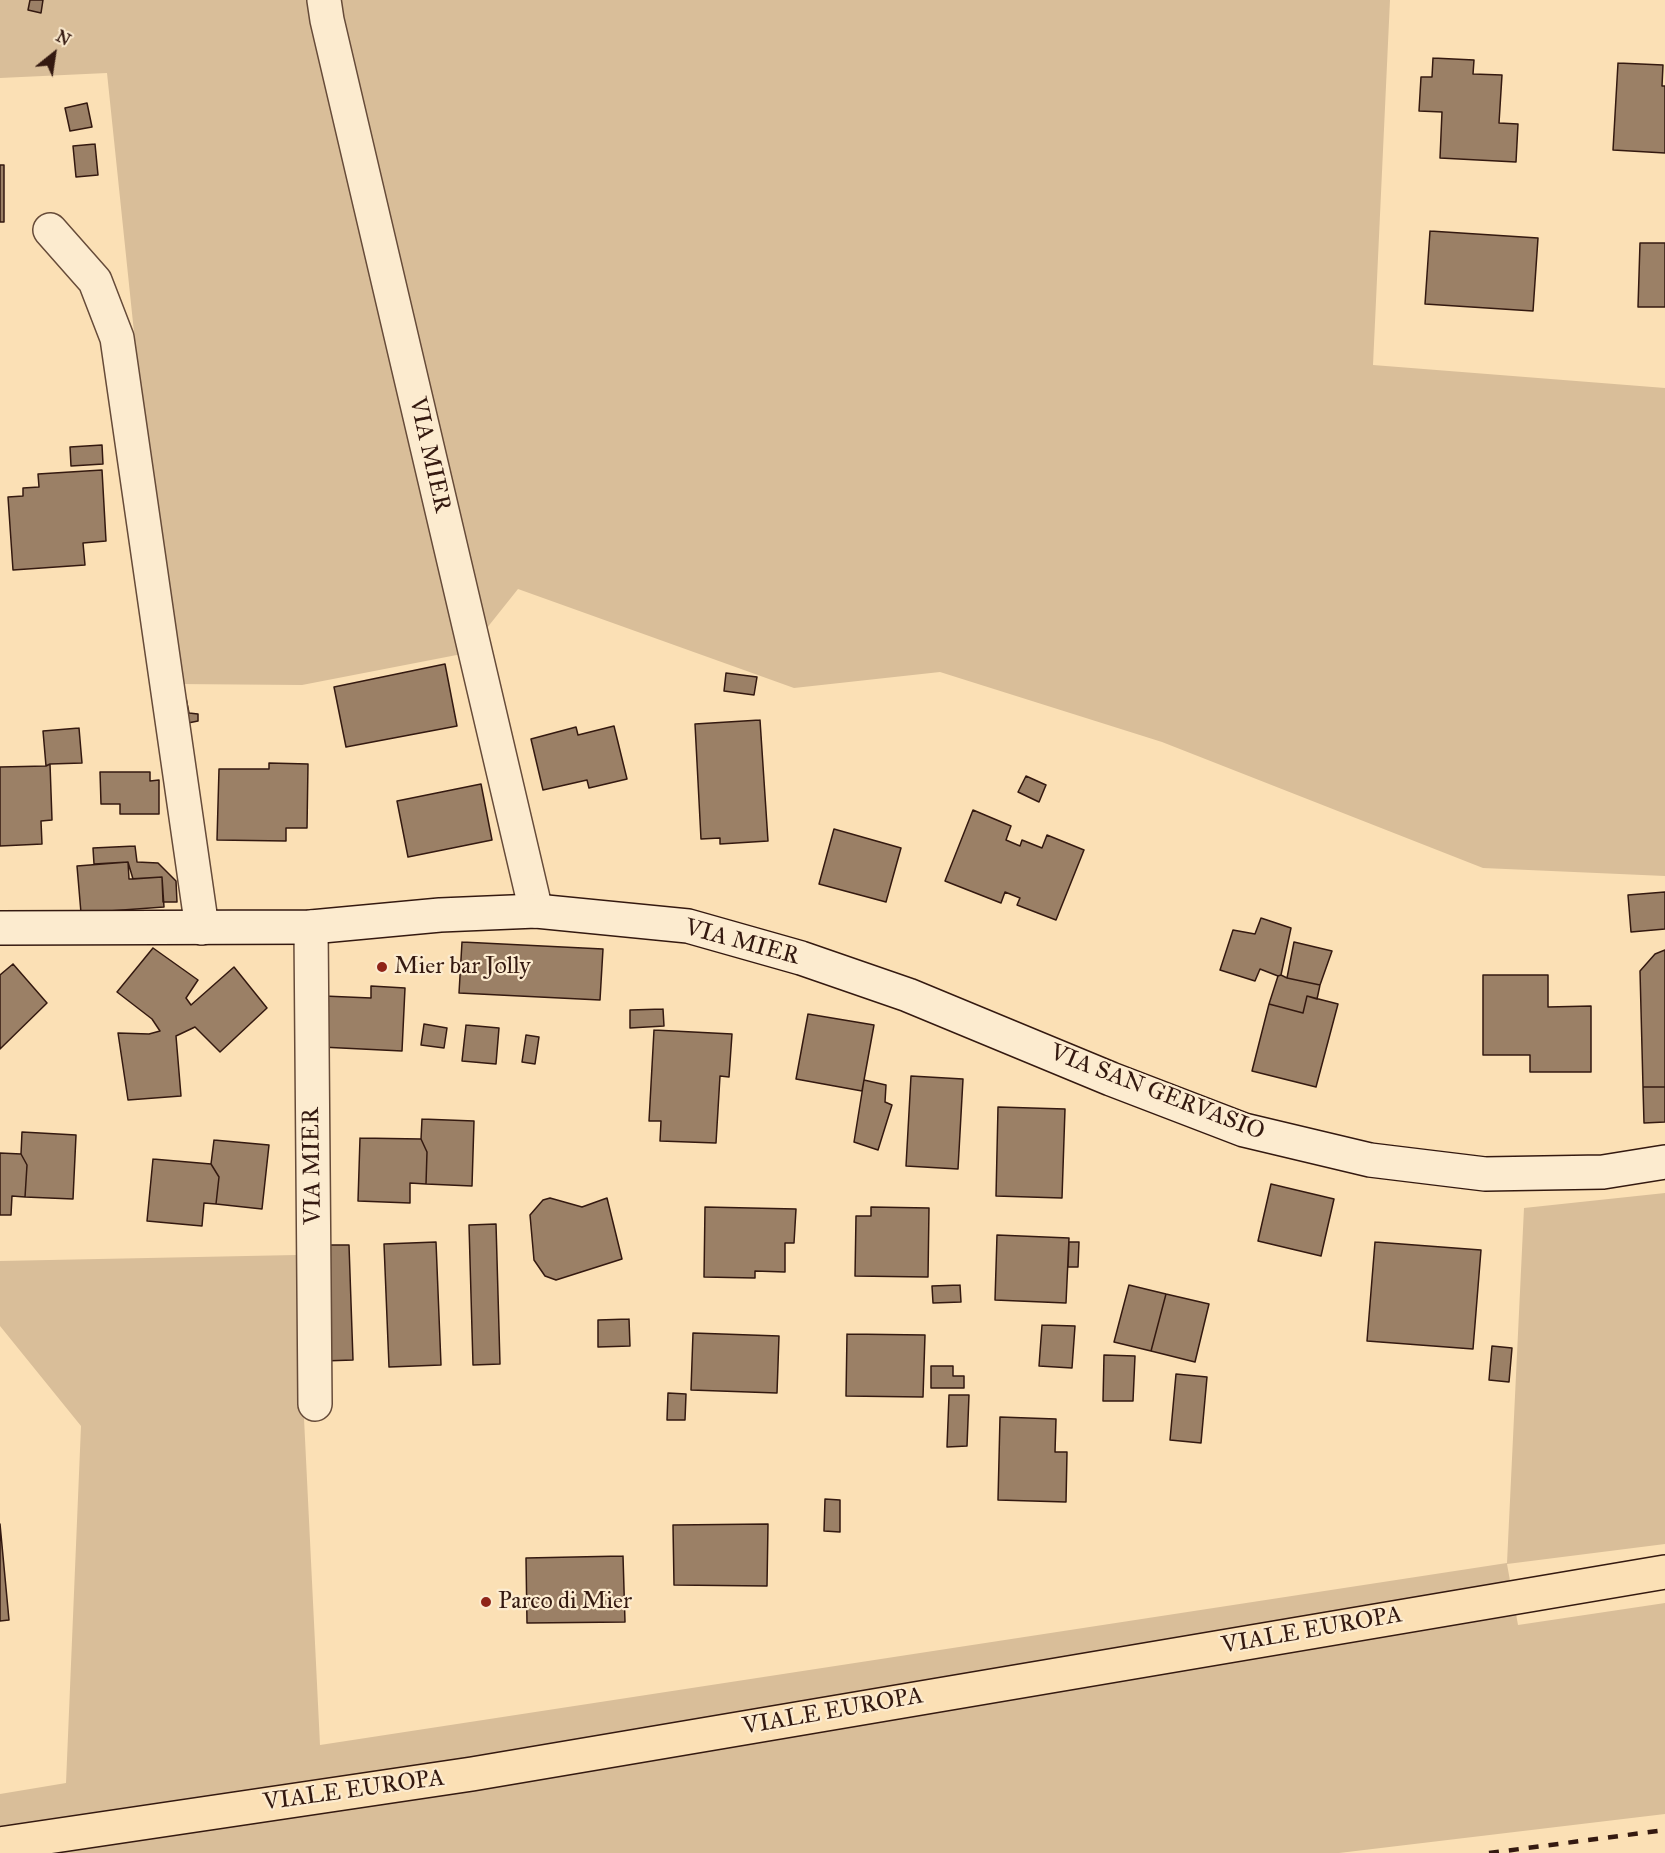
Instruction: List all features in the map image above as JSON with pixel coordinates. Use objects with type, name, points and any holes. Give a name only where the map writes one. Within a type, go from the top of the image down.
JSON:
[{"type":"main road","name":"VIALE EUROPA","points":[[0,1844],[472,1774],[1665,1572]]},
{"type":"street","name":"VIA MIER","points":[[324,0],[327,21],[536,911]]},
{"type":"street","points":[[50,230],[95,281],[117,338],[202,928]]},
{"type":"street","name":"VIA MIER","points":[[0,928],[310,927],[440,915],[536,911],[688,926],[801,958],[908,995]]},
{"type":"street","name":"VIA MIER","points":[[310,927],[315,1404]]},
{"type":"street","name":"VIA SAN GERVASIO","points":[[908,995],[1111,1079],[1244,1130],[1370,1160],[1485,1174],[1603,1172],[1665,1162]]},
{"type":"shaded area","points":[[0,0],[1390,0],[1373,365],[1665,388],[1665,876],[1483,868],[1162,742],[940,672],[794,688],[518,589],[467,653],[302,685],[176,684],[155,534],[107,73],[0,78]]},
{"type":"shaded area","points":[[1665,1193],[1665,1544],[1507,1564],[1518,1625],[1665,1603],[1665,1814],[1339,1853],[0,1853],[0,1794],[66,1783],[81,1426],[0,1326],[0,1261],[296,1255],[320,1745],[1507,1563],[1524,1208]]},
{"type":"building","points":[[30,0],[43,0],[41,13],[28,10]]},
{"type":"building","points":[[1433,58],[1474,60],[1473,74],[1502,75],[1499,123],[1518,124],[1516,162],[1440,158],[1442,112],[1419,111],[1421,77],[1432,77]]},
{"type":"building","points":[[1618,63],[1663,65],[1665,153],[1613,150]]},
{"type":"building","points":[[87,103],[92,127],[70,131],[65,108]]},
{"type":"building","points":[[95,144],[98,175],[76,177],[73,146]]},
{"type":"building","points":[[0,165],[4,165],[4,222],[0,222]]},
{"type":"building","points":[[1430,231],[1538,238],[1533,311],[1425,304]]},
{"type":"building","points":[[1640,243],[1665,243],[1665,307],[1638,307]]},
{"type":"building","points":[[102,445],[103,464],[71,466],[70,447]]},
{"type":"building","points":[[102,470],[106,541],[83,543],[85,565],[13,570],[8,497],[23,496],[23,488],[39,487],[38,474]]},
{"type":"building","points":[[445,664],[457,726],[346,747],[334,687]]},
{"type":"building","points":[[726,673],[757,677],[754,695],[724,691]]},
{"type":"building","points":[[174,697],[186,698],[189,713],[198,714],[198,721],[178,725]]},
{"type":"building","points":[[760,720],[768,841],[720,844],[720,838],[701,839],[695,724]]},
{"type":"building","points":[[614,726],[627,779],[589,788],[587,780],[543,790],[531,739],[576,727],[578,735]]},
{"type":"building","points":[[79,728],[82,763],[46,766],[43,731]]},
{"type":"building","points":[[269,763],[308,764],[307,828],[286,828],[286,841],[217,840],[219,769],[269,769]]},
{"type":"building","points":[[50,764],[52,820],[41,821],[42,844],[0,846],[0,767]]},
{"type":"building","points":[[100,772],[150,772],[150,781],[159,780],[159,814],[120,814],[120,804],[101,804]]},
{"type":"building","points":[[1026,776],[1046,785],[1039,802],[1018,792]]},
{"type":"building","points":[[481,784],[492,840],[408,857],[397,801]]},
{"type":"building","points":[[973,810],[1011,826],[1006,840],[1020,846],[1022,840],[1042,848],[1047,835],[1084,850],[1056,920],[1017,905],[1020,898],[1005,892],[1001,903],[945,881]]},
{"type":"building","points":[[834,829],[901,848],[886,902],[819,884]]},
{"type":"building","points":[[135,846],[137,862],[158,863],[176,881],[177,902],[163,902],[162,877],[133,879],[128,862],[94,864],[93,848]]},
{"type":"building","points":[[128,862],[129,879],[162,877],[164,907],[81,913],[77,866]]},
{"type":"building","points":[[1665,892],[1665,929],[1631,932],[1628,895]]},
{"type":"building","points":[[1261,918],[1291,928],[1281,975],[1260,969],[1255,981],[1220,970],[1233,930],[1255,934]]},
{"type":"building","points":[[462,942],[603,949],[600,1000],[459,993]]},
{"type":"building","points":[[1294,942],[1332,951],[1320,985],[1287,978]]},
{"type":"building","points":[[153,948],[198,980],[186,998],[191,1005],[234,967],[267,1008],[220,1052],[195,1027],[176,1036],[181,1096],[128,1100],[118,1033],[149,1034],[160,1031],[152,1019],[117,992]]},
{"type":"building","points":[[1665,950],[1665,1087],[1643,1087],[1640,971],[1655,954]]},
{"type":"building","points":[[13,964],[47,1003],[0,1049],[0,975]]},
{"type":"building","points":[[1483,975],[1548,975],[1548,1007],[1591,1006],[1591,1072],[1530,1072],[1530,1055],[1483,1055]]},
{"type":"building","points":[[1278,976],[1320,985],[1317,999],[1307,996],[1303,1013],[1269,1004]]},
{"type":"building","points":[[371,986],[405,988],[402,1051],[321,1047],[324,996],[371,998]]},
{"type":"building","points":[[1307,996],[1338,1004],[1316,1087],[1252,1071],[1269,1004],[1303,1013]]},
{"type":"building","points":[[663,1009],[664,1026],[630,1028],[630,1010]]},
{"type":"building","points":[[808,1014],[874,1025],[862,1091],[796,1079]]},
{"type":"building","points":[[424,1024],[447,1028],[444,1048],[421,1045]]},
{"type":"building","points":[[466,1025],[499,1028],[496,1064],[462,1061]]},
{"type":"building","points":[[654,1030],[732,1034],[729,1077],[720,1076],[716,1143],[660,1141],[661,1121],[649,1121]]},
{"type":"building","points":[[526,1035],[539,1037],[535,1064],[522,1062]]},
{"type":"building","points":[[911,1076],[963,1079],[958,1169],[906,1166]]},
{"type":"building","points":[[864,1080],[886,1085],[885,1102],[892,1105],[878,1150],[854,1142]]},
{"type":"building","points":[[1643,1087],[1665,1087],[1665,1122],[1644,1123]]},
{"type":"building","points":[[998,1107],[1065,1109],[1062,1198],[996,1196]]},
{"type":"building","points":[[422,1119],[474,1121],[472,1186],[426,1184],[427,1152],[421,1139]]},
{"type":"building","points":[[22,1132],[76,1135],[73,1199],[25,1197],[27,1165],[21,1154]]},
{"type":"building","points":[[360,1138],[421,1139],[427,1152],[426,1184],[410,1183],[410,1203],[358,1201]]},
{"type":"building","points":[[214,1140],[269,1145],[262,1209],[216,1204],[219,1177],[211,1164]]},
{"type":"building","points":[[0,1153],[21,1154],[27,1165],[25,1197],[12,1196],[11,1215],[0,1215]]},
{"type":"building","points":[[153,1159],[211,1164],[219,1177],[216,1204],[204,1203],[202,1226],[147,1221]]},
{"type":"building","points":[[1271,1184],[1334,1199],[1321,1256],[1258,1241]]},
{"type":"building","points":[[550,1198],[582,1207],[607,1198],[622,1259],[556,1280],[545,1276],[534,1260],[530,1215],[543,1200]]},
{"type":"building","points":[[705,1207],[796,1209],[794,1243],[785,1243],[785,1272],[755,1271],[755,1278],[704,1277]]},
{"type":"building","points":[[871,1207],[929,1208],[928,1277],[855,1276],[856,1216],[871,1216]]},
{"type":"building","points":[[496,1224],[500,1364],[473,1365],[469,1225]]},
{"type":"building","points":[[997,1235],[1069,1238],[1066,1303],[995,1300]]},
{"type":"building","points":[[436,1242],[441,1365],[389,1367],[384,1244]]},
{"type":"building","points":[[1069,1242],[1079,1242],[1078,1267],[1068,1267]]},
{"type":"building","points":[[1375,1242],[1481,1250],[1473,1349],[1367,1341]]},
{"type":"building","points":[[320,1245],[349,1245],[353,1360],[323,1361]]},
{"type":"building","points":[[960,1285],[961,1302],[933,1303],[932,1286]]},
{"type":"building","points":[[1129,1285],[1166,1294],[1151,1351],[1114,1342]]},
{"type":"building","points":[[1166,1294],[1209,1304],[1195,1362],[1151,1351]]},
{"type":"building","points":[[629,1319],[630,1346],[598,1347],[598,1320]]},
{"type":"building","points":[[1042,1325],[1075,1326],[1072,1368],[1039,1366]]},
{"type":"building","points":[[693,1333],[779,1336],[777,1393],[691,1390]]},
{"type":"building","points":[[847,1334],[925,1335],[923,1397],[846,1396]]},
{"type":"building","points":[[1492,1346],[1512,1348],[1509,1382],[1489,1380]]},
{"type":"building","points":[[1104,1355],[1135,1356],[1133,1401],[1103,1401]]},
{"type":"building","points":[[931,1366],[953,1366],[953,1376],[964,1376],[964,1388],[931,1388]]},
{"type":"building","points":[[1176,1374],[1207,1377],[1201,1443],[1170,1440]]},
{"type":"building","points":[[668,1393],[686,1394],[685,1420],[667,1420]]},
{"type":"building","points":[[949,1395],[969,1395],[967,1446],[947,1447]]},
{"type":"building","points":[[1000,1417],[1056,1419],[1055,1452],[1067,1452],[1066,1502],[998,1500]]},
{"type":"building","points":[[825,1499],[840,1500],[840,1532],[824,1531]]},
{"type":"building","points":[[0,1524],[9,1620],[0,1621]]},
{"type":"building","points":[[768,1524],[767,1586],[674,1585],[673,1525]]},
{"type":"building","points":[[623,1556],[625,1622],[527,1623],[526,1558]]},
{"type":"railway","points":[[1489,1853],[1665,1830]]},
{"type":"place","name":"Mier bar Jolly","points":[[382,967]]},
{"type":"place","name":"Parco di Mier","points":[[486,1602]]}]
